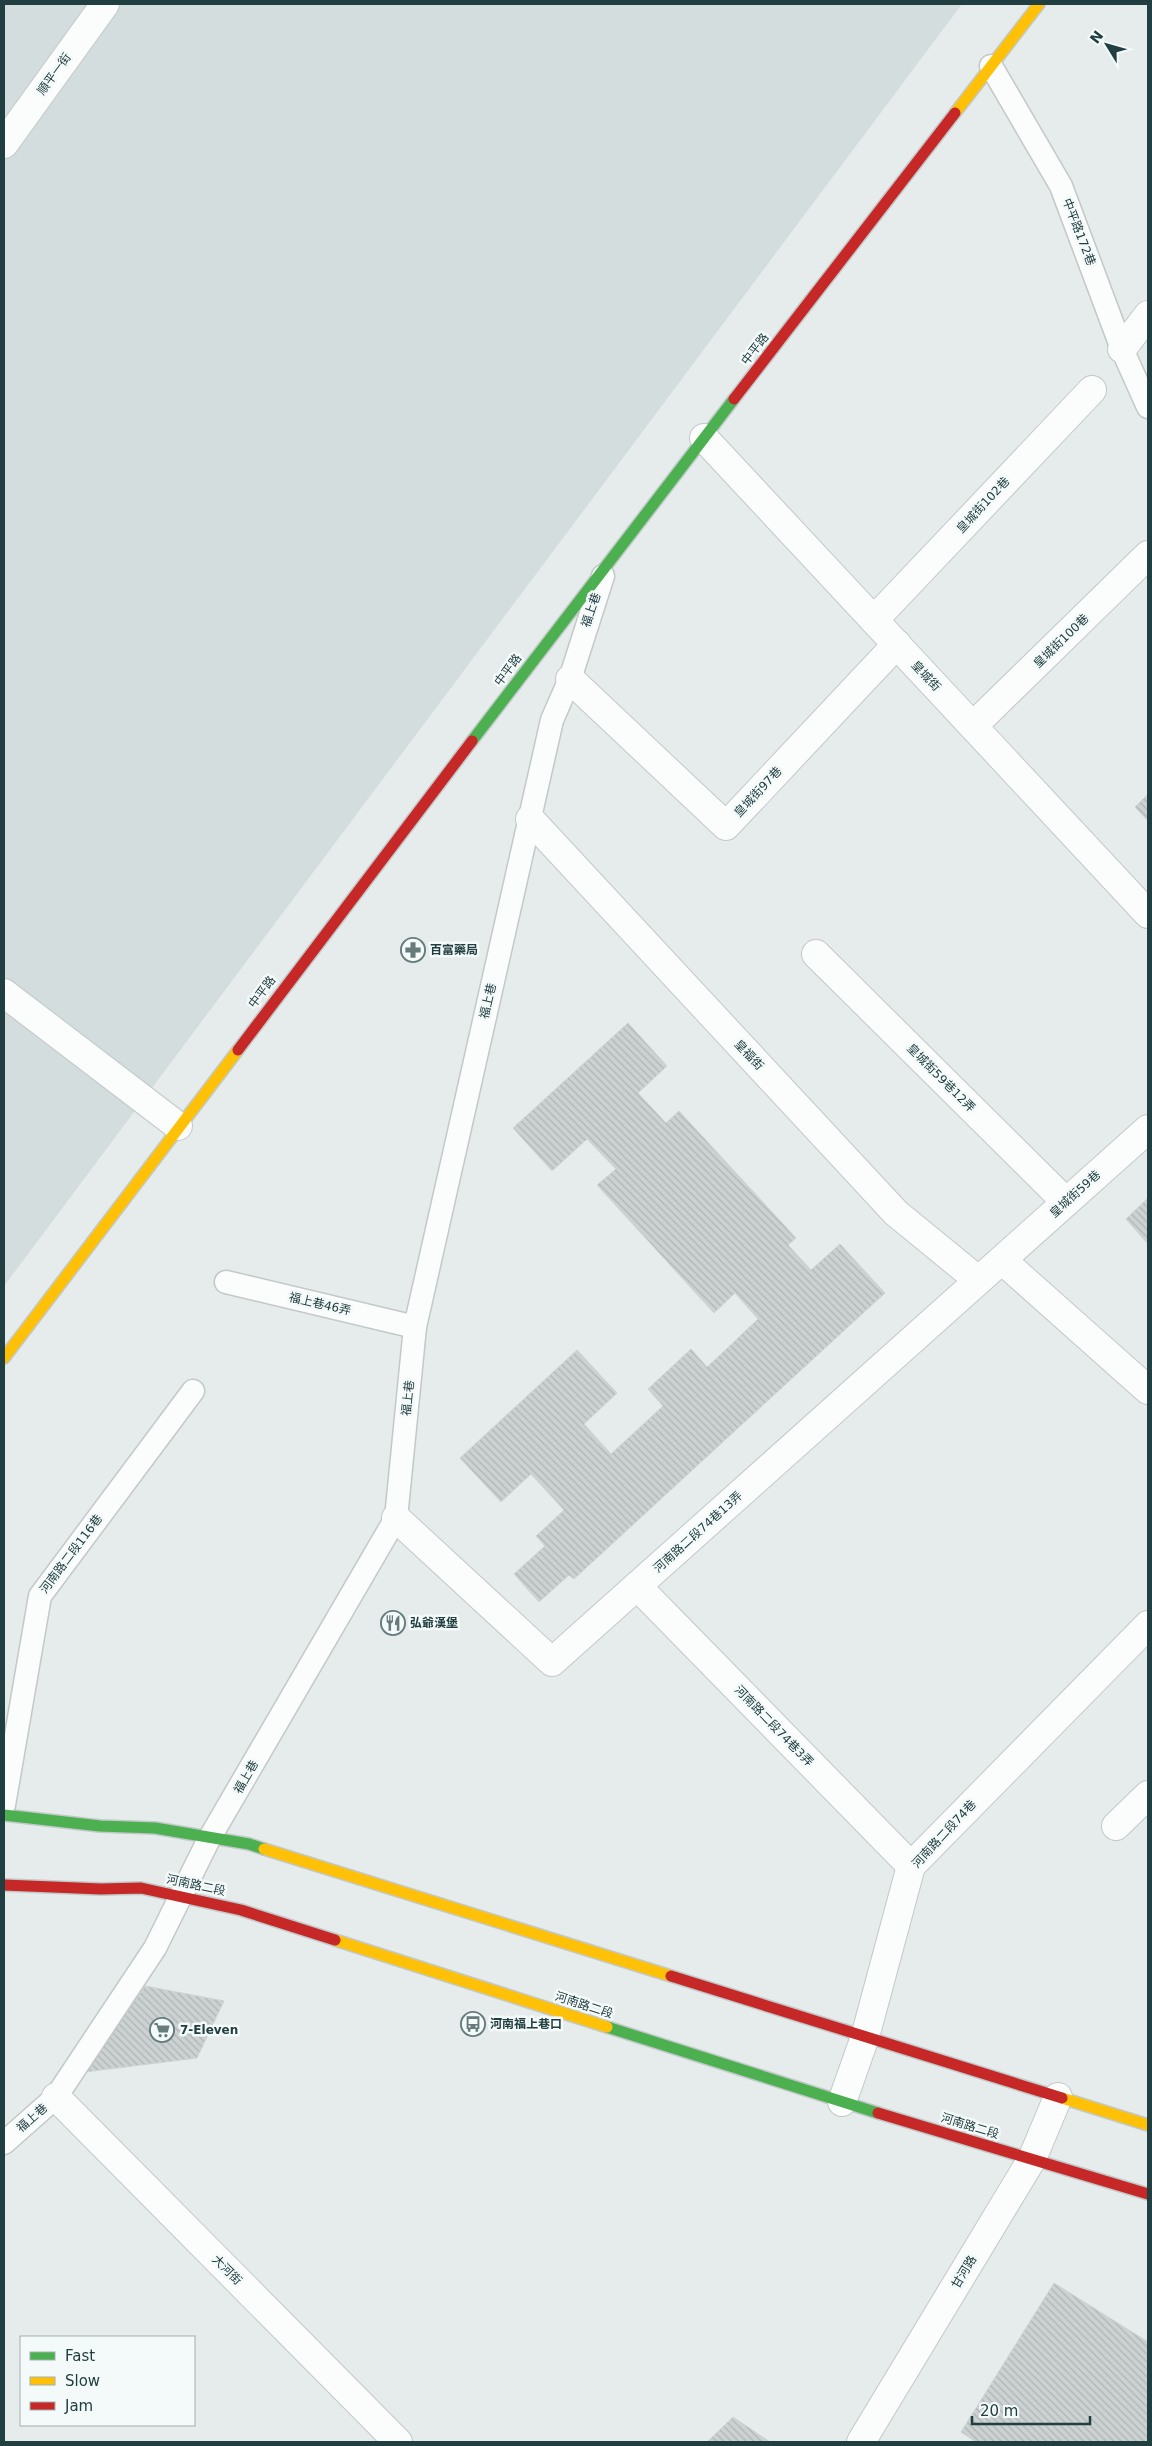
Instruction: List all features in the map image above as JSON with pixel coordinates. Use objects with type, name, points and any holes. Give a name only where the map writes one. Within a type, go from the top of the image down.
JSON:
[{"type":"street","name":"順平一街","points":[[4,144],[105,4]]},
{"type":"street","name":"中平路","points":[[4,1358],[608,561],[1039,4]]},
{"type":"street","points":[[1122,349],[1148,315]]},
{"type":"street","name":"皇城街102巷","points":[[874,620],[1092,390]]},
{"type":"street","name":"皇城街","points":[[704,438],[1148,914]]},
{"type":"street","name":"皇城街100巷","points":[[973,726],[1148,555]]},
{"type":"street","name":"皇城街97巷","points":[[570,679],[726,826],[897,644]]},
{"type":"street","name":"皇福街","points":[[530,819],[896,1213],[978,1280]]},
{"type":"street","name":"皇城街59巷12弄","points":[[816,954],[1066,1202]]},
{"type":"street","points":[[4,993],[178,1126]]},
{"type":"street","name":"皇城街59巷","points":[[1003,1261],[1148,1129]]},
{"type":"street","points":[[1003,1261],[1148,1390]]},
{"type":"street","name":"河南路二段74巷13弄","points":[[396,1518],[552,1662],[978,1280],[1003,1261]]},
{"type":"street","name":"河南路二段74巷3弄","points":[[637,1586],[911,1866]]},
{"type":"street","name":"河南路二段74巷","points":[[842,2102],[865,2037],[911,1866],[1148,1625]]},
{"type":"street","points":[[1116,1826],[1148,1795]]},
{"type":"street","points":[[4,1815],[100,1826],[154,1828],[209,1839],[249,1844],[1148,2125]]},
{"type":"street","name":"河南路二段","points":[[4,1885],[101,1889],[140,1888],[241,1910],[842,2102],[1148,2194]]},
{"type":"street","name":"大河街","points":[[56,2097],[398,2442]]},
{"type":"street","name":"甘河路","points":[[861,2442],[1032,2158],[1058,2097]]},
{"type":"lane","name":"中平路172巷","points":[[992,66],[1061,186],[1122,349],[1148,408]]},
{"type":"lane","name":"福上巷","points":[[4,2143],[56,2097],[155,1948],[183,1896],[209,1839],[396,1518],[415,1327],[552,720],[570,679],[608,561]]},
{"type":"lane","name":"福上巷46弄","points":[[226,1282],[415,1327]]},
{"type":"lane","name":"河南路二段116巷","points":[[4,1805],[40,1596],[193,1391]]},
{"type":"shaded area","points":[[4,4],[962,4],[4,1286]]},
{"type":"building","points":[[1148,794],[1148,821],[1135,807]]},
{"type":"building","points":[[628,1023],[667,1066],[638,1093],[666,1123],[679,1111],[796,1238],[788,1245],[811,1270],[840,1244],[885,1293],[762,1406],[718,1357],[758,1319],[735,1293],[714,1313],[597,1185],[616,1169],[587,1139],[552,1171],[513,1128]]},
{"type":"building","points":[[1148,1198],[1148,1244],[1126,1219]]},
{"type":"building","points":[[691,1349],[707,1367],[718,1357],[762,1406],[574,1579],[569,1575],[539,1602],[514,1574],[545,1546],[536,1536],[564,1510],[531,1474],[501,1502],[460,1458],[577,1350],[617,1393],[584,1424],[611,1454],[663,1406],[648,1389]]},
{"type":"building","name":"7-Eleven","points":[[145,1986],[224,2001],[197,2058],[85,2072]]},
{"type":"building","points":[[1054,2283],[1148,2342],[1148,2442],[976,2442],[961,2432]]},
{"type":"building","points":[[733,2417],[770,2442],[707,2442]]},
{"type":"traffic: fast","points":[[472,741],[734,399]]},
{"type":"traffic: fast","points":[[4,1815],[100,1826],[155,1828],[249,1844],[264,1849]]},
{"type":"traffic: fast","points":[[607,2027],[878,2113]]},
{"type":"traffic: slow","points":[[955,113],[1039,4]]},
{"type":"traffic: slow","points":[[4,1358],[238,1050]]},
{"type":"traffic: slow","points":[[264,1849],[671,1976]]},
{"type":"traffic: slow","points":[[335,1940],[607,2027]]},
{"type":"traffic: slow","points":[[1062,2098],[1148,2125]]},
{"type":"traffic: jam","points":[[734,399],[955,113]]},
{"type":"traffic: jam","points":[[238,1050],[472,741]]},
{"type":"traffic: jam","points":[[4,1885],[101,1889],[141,1888],[241,1910],[335,1940]]},
{"type":"traffic: jam","points":[[671,1976],[1062,2098]]},
{"type":"traffic: jam","points":[[878,2113],[1148,2194]]},
{"type":"place","name":"百富藥局","points":[[413,950]]},
{"type":"place","name":"弘爺漢堡","points":[[393,1623]]},
{"type":"place","name":"河南福上巷口","points":[[473,2024]]},
{"type":"place","name":"7-Eleven","points":[[162,2030]]}]
